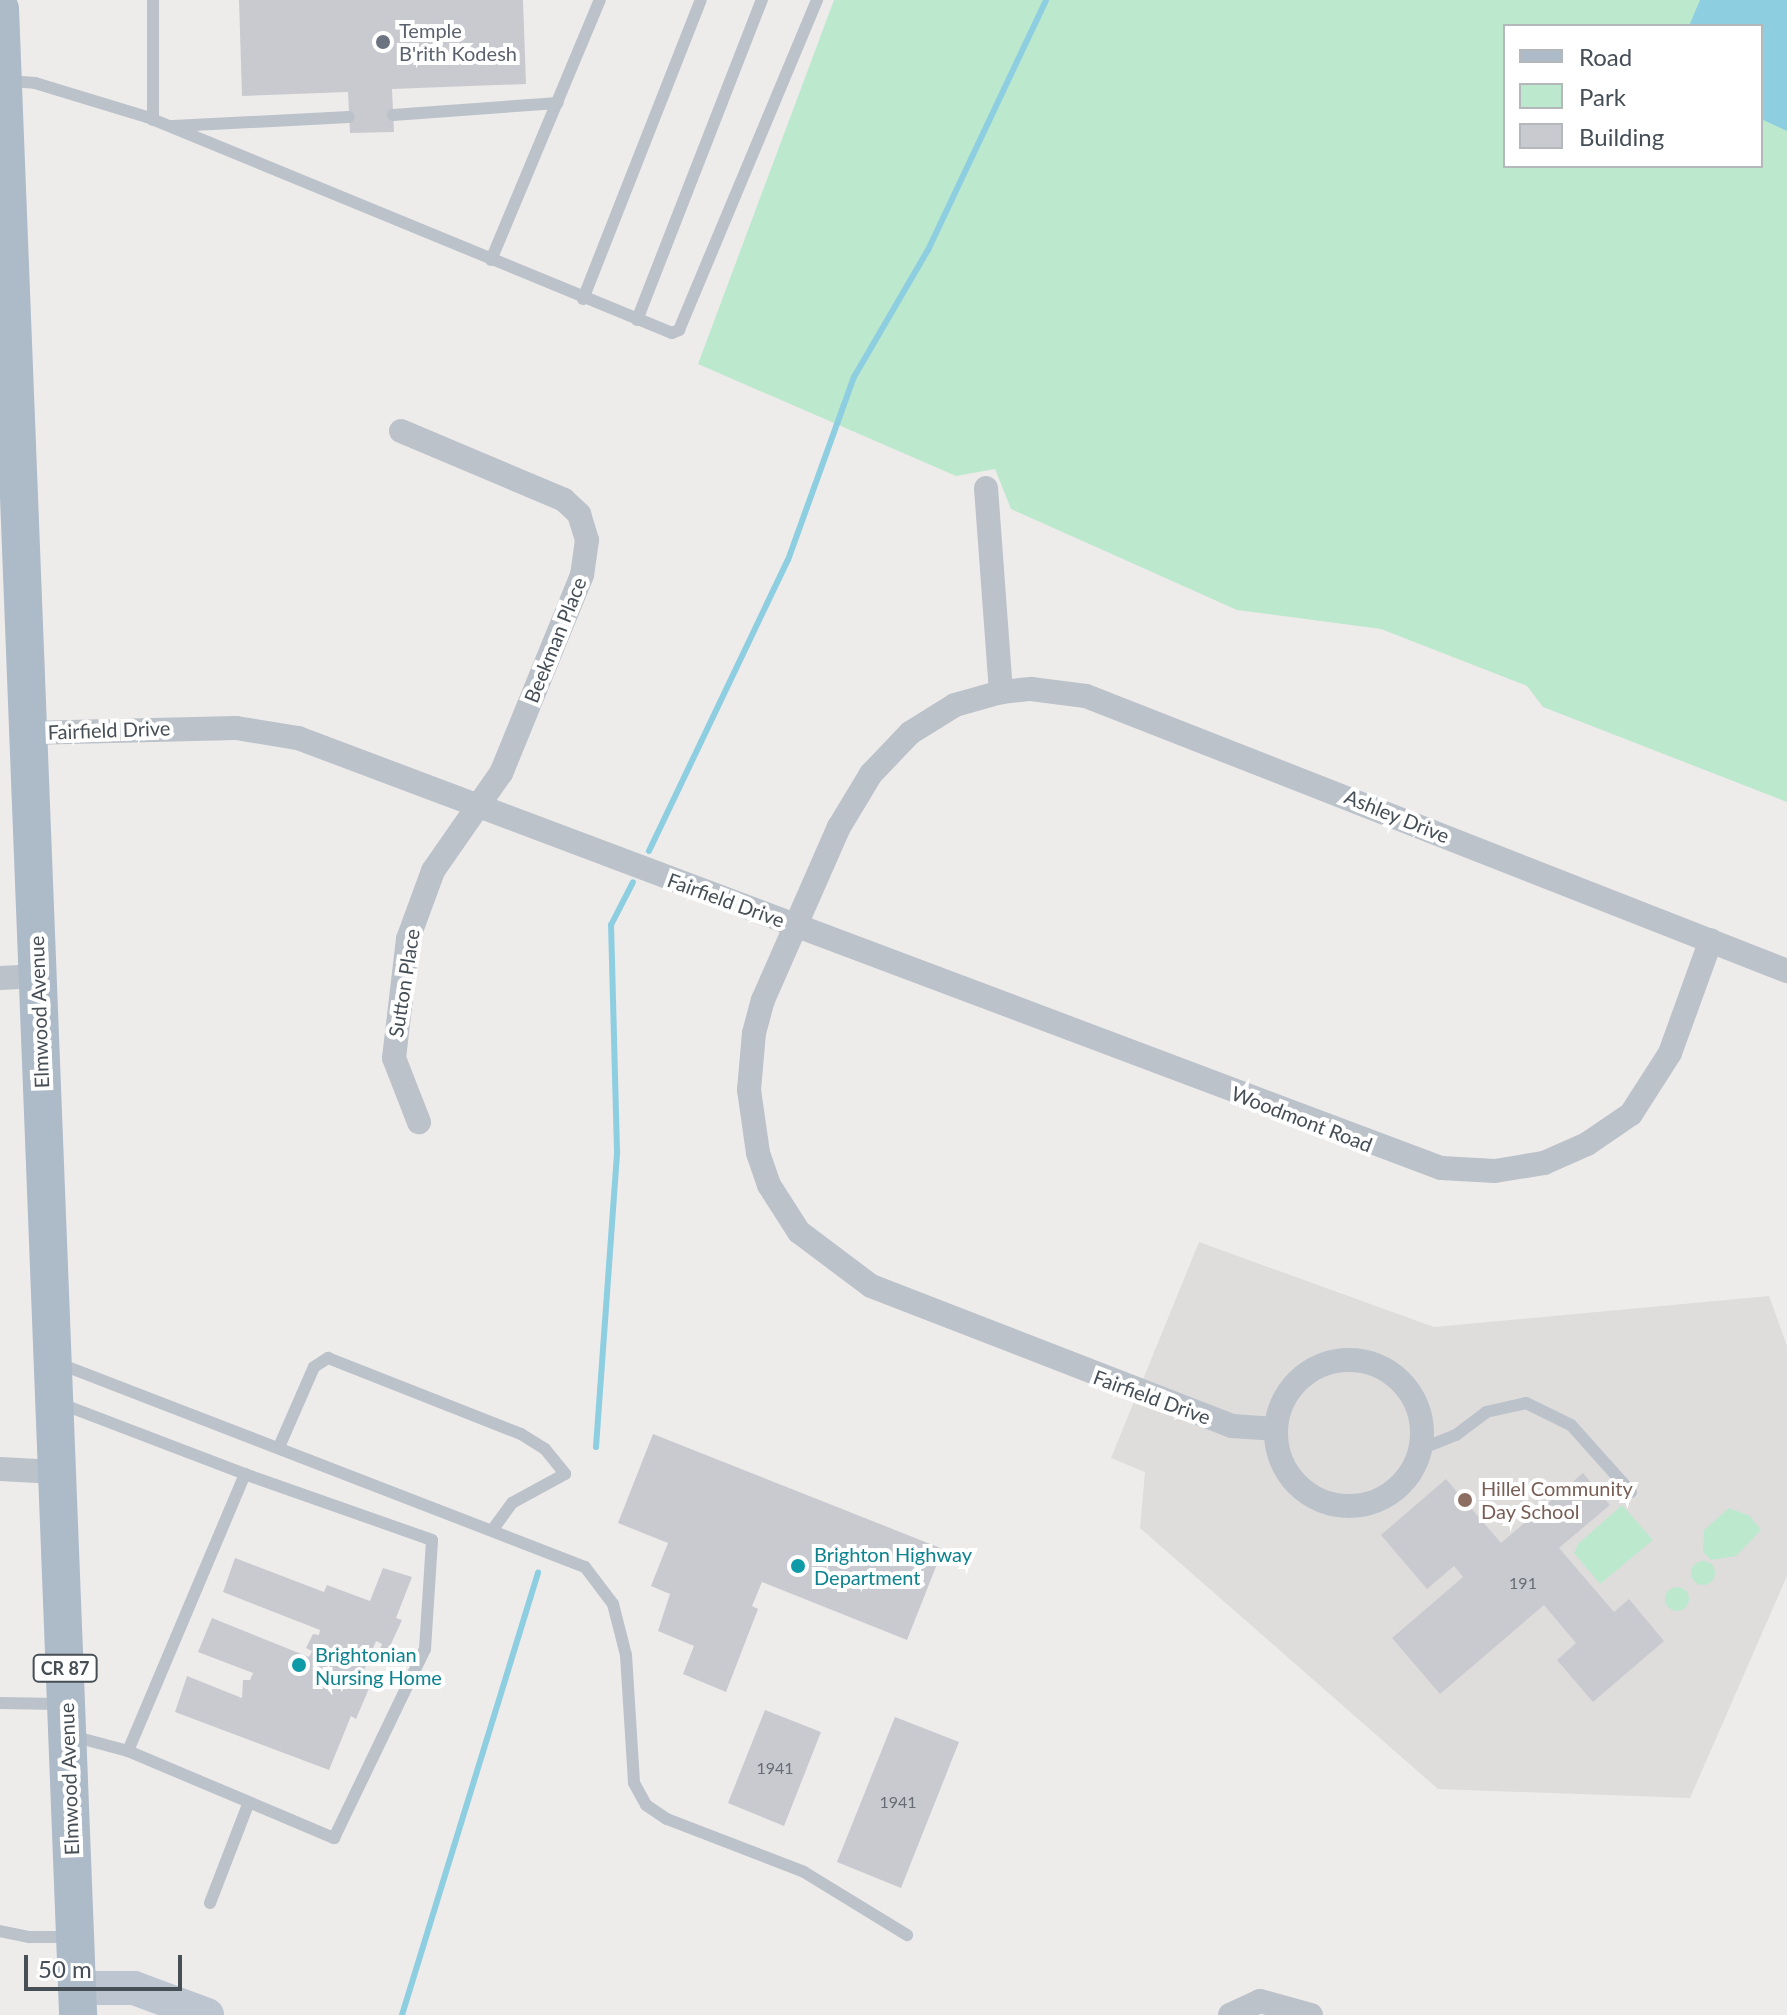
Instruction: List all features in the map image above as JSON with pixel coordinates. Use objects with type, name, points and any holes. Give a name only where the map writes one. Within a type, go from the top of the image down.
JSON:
[{"type":"main road","name":"Elmwood Avenue","points":[[0,9],[8,395],[28,733],[78,2002]]},
{"type":"street","name":"Beekman Place","points":[[401,431],[564,500],[579,514],[587,540],[582,575],[501,773],[476,809]]},
{"type":"street","points":[[986,488],[1001,692]]},
{"type":"street","name":"Ashley Drive","points":[[794,924],[856,798],[890,751],[955,705],[1001,692],[1058,690],[1115,705],[1787,971]]},
{"type":"street","name":"Fairfield Drive","points":[[28,733],[193,727],[270,731],[332,748],[476,809],[794,924],[754,1033],[749,1090],[758,1153],[769,1185],[799,1232],[871,1286],[1218,1421],[1276,1429]]},
{"type":"street","name":"Sutton Place","points":[[419,1122],[394,1058],[408,939],[433,871],[476,809]]},
{"type":"street","name":"Woodmont Road","points":[[794,924],[1389,1152],[1441,1168],[1495,1171],[1544,1163],[1587,1144],[1631,1114],[1670,1053],[1711,940]]},
{"type":"street","points":[[0,978],[38,976]]},
{"type":"street","points":[[1370,1362],[1389,1371],[1417,1405],[1421,1449],[1412,1471],[1376,1502],[1352,1507],[1327,1504],[1306,1493],[1289,1475],[1276,1429],[1291,1388],[1306,1373],[1326,1363],[1370,1362]]},
{"type":"street","points":[[0,1469],[56,1472]]},
{"type":"street","points":[[78,2002],[134,1988],[207,2015]]},
{"type":"street","points":[[1230,2015],[1260,2001],[1311,2015]]},
{"type":"lane","points":[[153,0],[153,120]]},
{"type":"lane","points":[[491,260],[600,0]]},
{"type":"lane","points":[[583,299],[701,0]]},
{"type":"lane","points":[[637,320],[762,0]]},
{"type":"lane","points":[[3,81],[35,83],[153,120],[672,333],[679,330],[817,0]]},
{"type":"lane","points":[[393,115],[558,103]]},
{"type":"lane","points":[[168,126],[349,117]]},
{"type":"lane","points":[[279,1447],[314,1367],[328,1358],[521,1434],[545,1449],[565,1474],[512,1503],[493,1529]]},
{"type":"lane","points":[[51,1361],[585,1567],[613,1604],[626,1655],[634,1783],[646,1805],[667,1819],[804,1872],[907,1935]]},
{"type":"lane","points":[[0,1703],[67,1719],[128,1751],[334,1838],[425,1649],[432,1540],[52,1401]]},
{"type":"lane","points":[[1421,1449],[1456,1435],[1486,1412],[1526,1403],[1571,1425],[1631,1492]]},
{"type":"lane","points":[[128,1751],[245,1474]]},
{"type":"lane","points":[[210,1903],[249,1802]]},
{"type":"lane","points":[[0,1931],[29,1937],[75,1937]]},
{"type":"shaded area","name":"Hillel Community Day School","points":[[1199,1242],[1434,1327],[1769,1296],[1787,1346],[1787,1576],[1690,1798],[1438,1789],[1140,1528],[1145,1472],[1111,1458]]},
{"type":"green space","points":[[834,0],[1787,0],[1787,802],[1543,707],[1527,686],[1381,629],[1237,610],[1011,509],[995,469],[956,476],[698,364]]},
{"type":"green space","points":[[1622,1505],[1653,1540],[1600,1584],[1574,1553],[1578,1544]]},
{"type":"green space","points":[[1729,1508],[1750,1516],[1761,1530],[1736,1556],[1711,1560],[1703,1552],[1704,1530]]},
{"type":"green space","points":[[1703,1561],[1712,1564],[1715,1573],[1712,1582],[1703,1585],[1694,1582],[1691,1573],[1694,1564]]},
{"type":"green space","points":[[1677,1587],[1688,1594],[1689,1599],[1682,1610],[1677,1611],[1666,1604],[1665,1599],[1672,1588]]},
{"type":"water","points":[[1700,0],[1787,0],[1787,131],[1763,120],[1763,24],[1690,24]]},
{"type":"building","name":"Temple B'rith Kodesh","points":[[239,0],[523,0],[526,84],[392,89],[394,132],[350,133],[348,92],[242,96]]},
{"type":"building","name":"Brighton Highway Department","points":[[653,1434],[943,1549],[907,1640],[762,1582],[752,1606],[758,1609],[726,1692],[683,1674],[694,1646],[658,1631],[670,1594],[651,1586],[668,1543],[618,1523]]},
{"type":"building","points":[[1583,1473],[1610,1505],[1559,1548],[1614,1612],[1629,1599],[1664,1641],[1593,1702],[1557,1660],[1576,1643],[1544,1605],[1440,1694],[1392,1638],[1463,1577],[1454,1566],[1427,1589],[1381,1535],[1446,1479],[1501,1543]]},
{"type":"building","name":"Brightonian Nursing Home","points":[[235,1558],[324,1592],[327,1585],[370,1601],[383,1568],[412,1577],[396,1618],[402,1620],[385,1657],[378,1654],[382,1644],[376,1641],[359,1683],[370,1686],[356,1719],[351,1716],[329,1770],[175,1712],[187,1676],[242,1698],[243,1680],[250,1680],[253,1673],[198,1652],[212,1618],[309,1657],[312,1651],[306,1648],[313,1634],[319,1635],[320,1630],[223,1592]]},
{"type":"building","points":[[765,1710],[821,1732],[784,1826],[728,1803]]},
{"type":"building","points":[[895,1717],[959,1742],[901,1888],[837,1862]]},
{"type":"waterway","points":[[649,851],[788,560],[854,377],[928,250],[1046,0]]},
{"type":"waterway","points":[[596,1447],[617,1152],[611,925],[633,882]]},
{"type":"waterway","points":[[402,2015],[538,1572]]},
{"type":"place","name":"Temple B'rith Kodesh","points":[[383,42]]},
{"type":"place","name":"Hillel Community Day School","points":[[1465,1500]]},
{"type":"place","name":"Brighton Highway Department","points":[[798,1566]]},
{"type":"place","name":"Brightonian Nursing Home","points":[[299,1665]]}]
